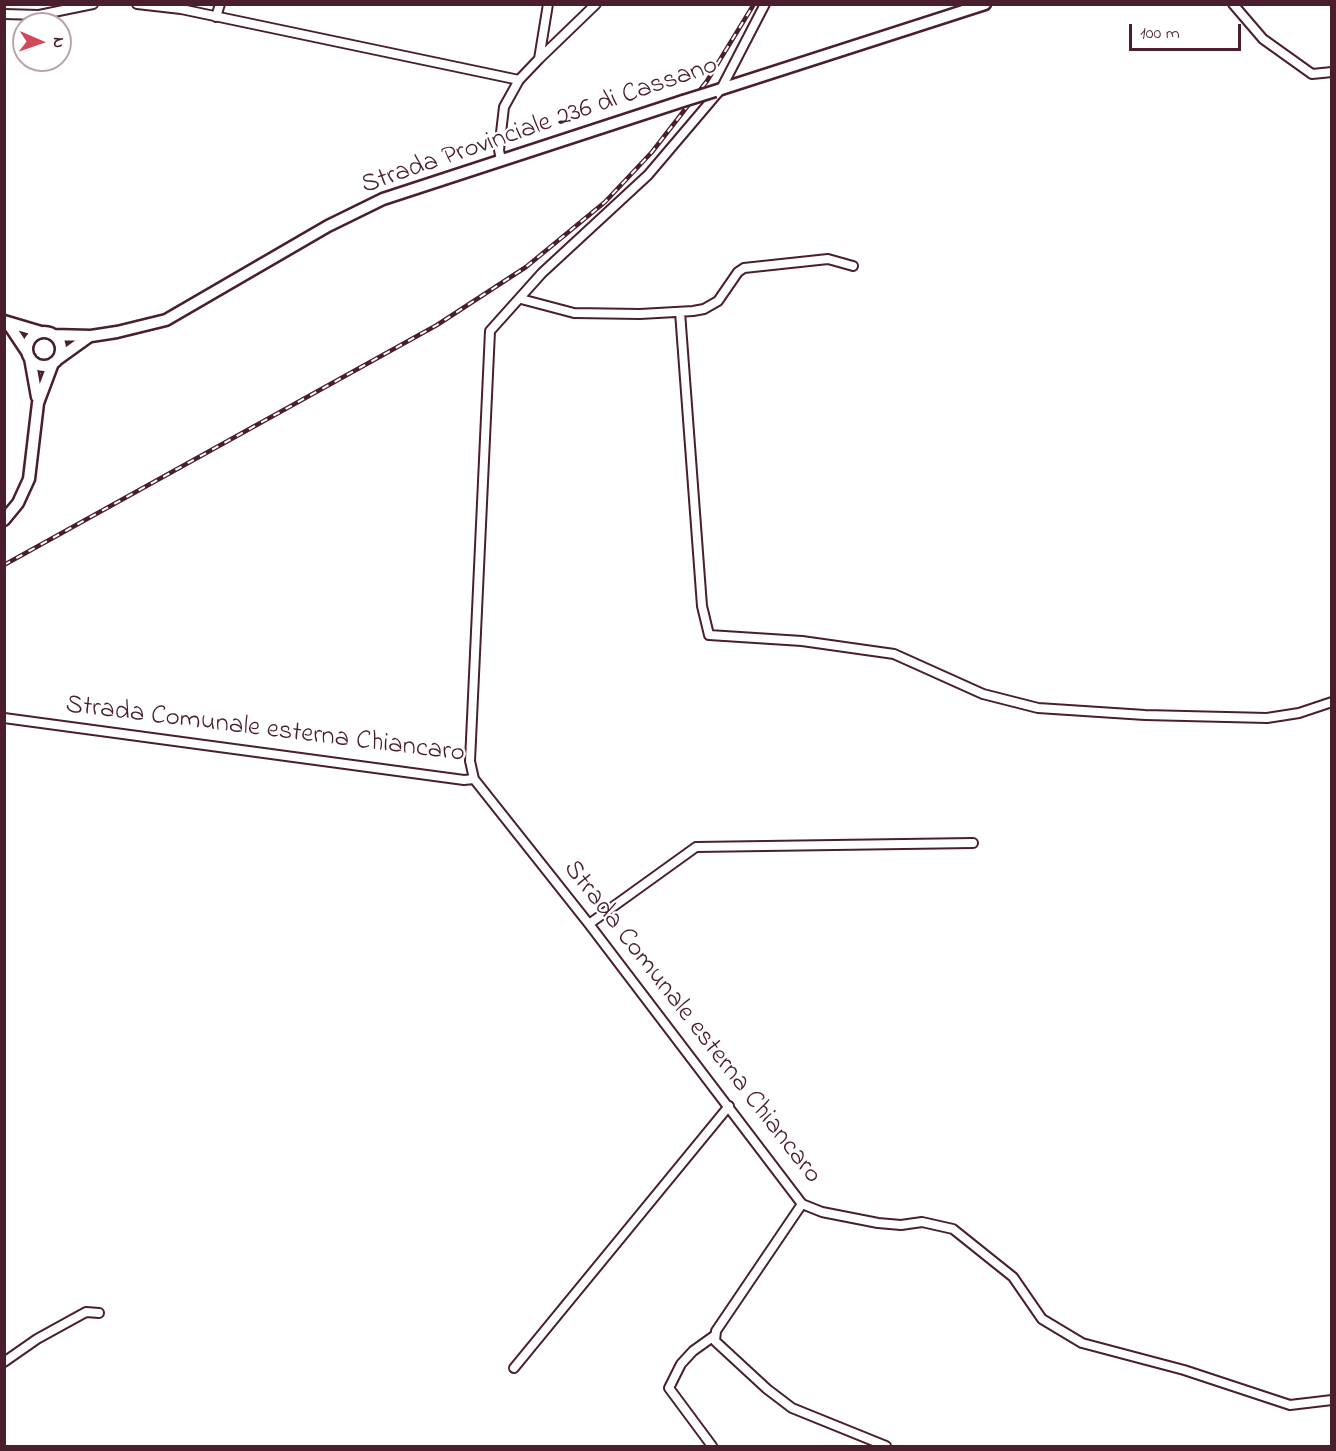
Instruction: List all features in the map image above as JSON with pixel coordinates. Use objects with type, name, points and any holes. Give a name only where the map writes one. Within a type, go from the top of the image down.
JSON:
[{"type":"main road","name":"Strada Provinciale 236 di Cassano","points":[[54,335],[91,336],[134,330],[166,320],[355,212],[397,194],[985,4]]},
{"type":"main road","points":[[6,322],[28,355],[43,366],[55,361],[91,336]]},
{"type":"main road","points":[[4,520],[18,503],[29,478],[38,403],[60,343],[54,335],[6,322]]},
{"type":"main road","points":[[38,403],[28,355],[32,337],[41,332]]},
{"type":"street","points":[[4,14],[39,15],[93,4]]},
{"type":"street","points":[[137,4],[181,9],[519,80]]},
{"type":"street","points":[[216,17],[220,4]]},
{"type":"street","points":[[539,59],[548,4]]},
{"type":"street","points":[[501,160],[499,150],[504,107],[519,80],[596,4]]},
{"type":"street","points":[[474,779],[470,761],[488,338],[494,325],[521,299],[542,273],[648,175],[718,90],[765,4]]},
{"type":"street","points":[[1233,4],[1263,39],[1311,74],[1332,72]]},
{"type":"street","points":[[521,299],[566,312],[680,312],[704,309],[713,304],[738,272],[744,268],[828,259],[853,266]]},
{"type":"street","points":[[680,312],[702,606],[709,635],[791,640],[894,654],[983,694],[1038,708],[1136,715],[1267,718],[1299,713],[1332,702]]},
{"type":"street","name":"Strada Comunale esterna Chiancaro","points":[[4,718],[464,780],[474,779],[589,924],[802,1204],[822,1212],[878,1223],[901,1226],[922,1222],[952,1229],[1012,1277],[1042,1319],[1082,1342],[1184,1370],[1290,1405],[1332,1400]]},
{"type":"street","points":[[589,924],[696,847],[973,843]]},
{"type":"street","points":[[514,1368],[729,1106]]},
{"type":"street","points":[[712,1446],[669,1388],[681,1364],[693,1351],[714,1336],[802,1204]]},
{"type":"street","points":[[4,1362],[37,1339],[86,1312],[99,1313]]},
{"type":"street","points":[[714,1336],[720,1347],[786,1405],[805,1416],[886,1446]]},
{"type":"railway","points":[[4,565],[437,325],[526,267],[605,202],[652,152],[707,81],[754,4]]}]
